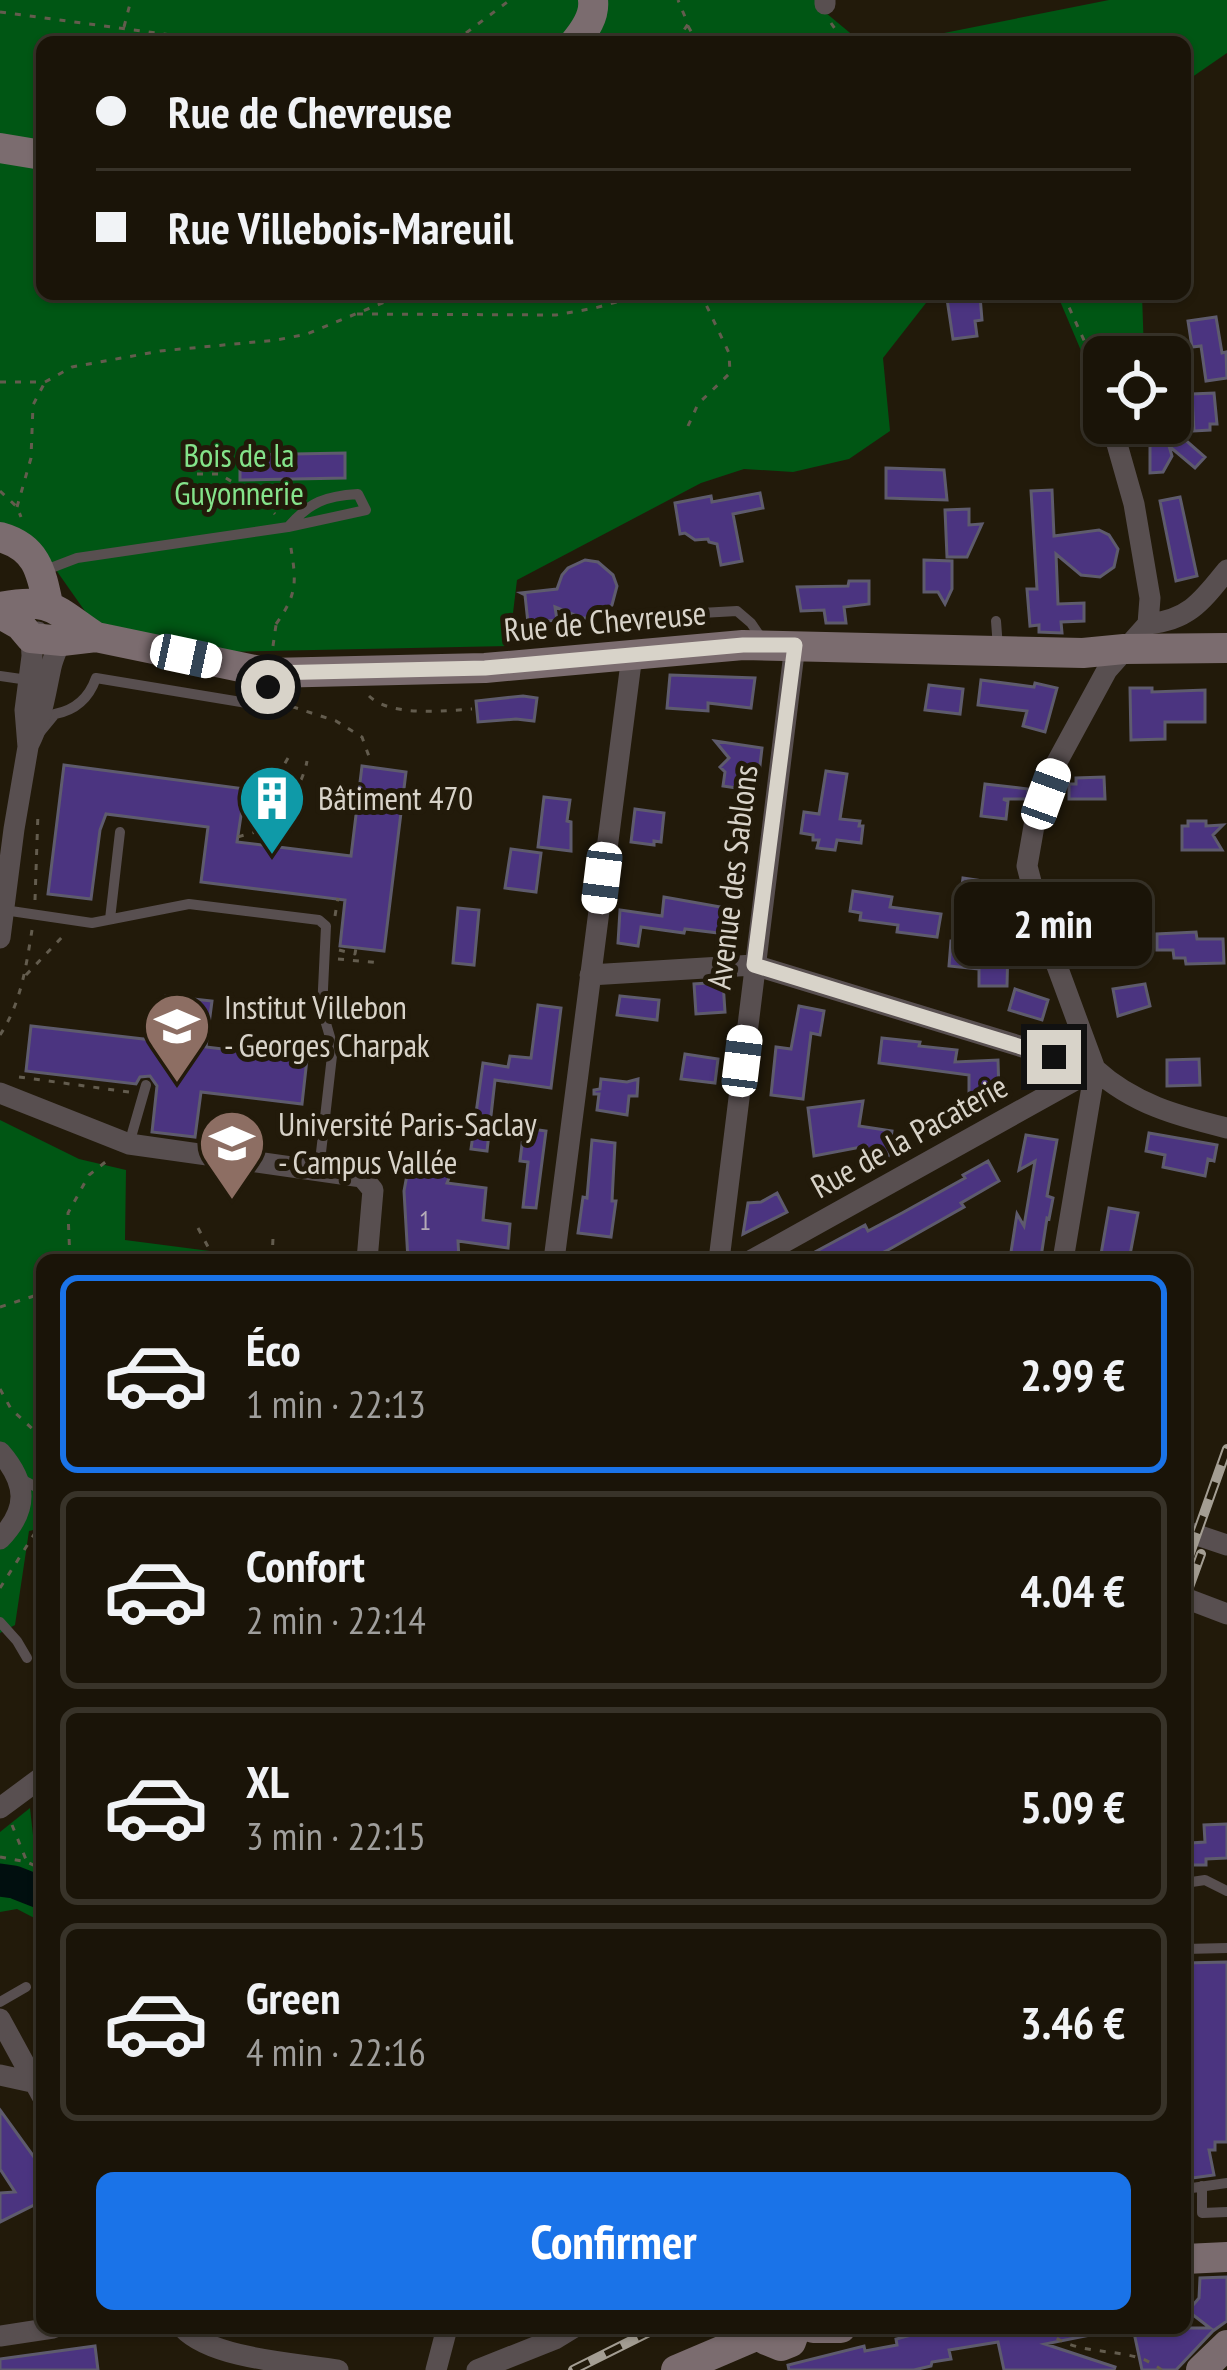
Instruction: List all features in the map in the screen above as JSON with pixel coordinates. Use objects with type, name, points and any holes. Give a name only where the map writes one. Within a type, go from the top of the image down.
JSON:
[{"type":"street","points":[[580,36],[587,27],[593,0]]},
{"type":"street","points":[[0,148],[36,154]]},
{"type":"street","points":[[1064,1254],[1095,1069],[1043,928],[1028,866],[1034,826],[1058,762],[1107,670],[1148,624],[1150,598],[1134,504],[1117,444]]},
{"type":"street","points":[[0,537],[25,546],[33,610],[25,710],[28,747]]},
{"type":"street","points":[[1148,624],[1167,622],[1197,607],[1227,570]]},
{"type":"street","points":[[0,938],[7,829],[28,747],[43,716],[52,660],[33,610]]},
{"type":"street","name":"Rue de Chevreuse","points":[[33,610],[96,637],[267,685],[347,673],[997,636],[1083,652],[1227,648]]},
{"type":"street","name":"Avenue des Sablons","points":[[720,1254],[754,965],[780,645]]},
{"type":"street","points":[[555,1254],[632,655]]},
{"type":"street","points":[[590,975],[754,965],[1095,1069],[1163,1112],[1227,1128]]},
{"type":"street","name":"Rue de la Pacaterie","points":[[763,1254],[1095,1069]]},
{"type":"street","points":[[3,1084],[130,1144],[362,1177],[373,1190],[368,1254]]},
{"type":"street","points":[[0,1452],[20,1478],[22,1500],[14,1525],[0,1539]]},
{"type":"street","points":[[1191,1533],[1227,1545]]},
{"type":"street","points":[[1191,1600],[1227,1614]]},
{"type":"street","points":[[5,1814],[36,1783]]},
{"type":"street","points":[[0,2019],[36,2083]]},
{"type":"street","points":[[0,2075],[36,2087]]},
{"type":"street","points":[[1191,2259],[1227,2257]]},
{"type":"street","points":[[0,2336],[36,2330]]},
{"type":"street","points":[[190,2334],[202,2344],[235,2353],[338,2370]]},
{"type":"street","points":[[436,2370],[445,2334]]},
{"type":"street","points":[[477,2370],[563,2334]]},
{"type":"street","points":[[676,2370],[756,2334]]},
{"type":"street","points":[[765,2334],[770,2343],[781,2346],[791,2342],[794,2334]]},
{"type":"street","points":[[1201,2370],[1227,2345]]},
{"type":"lane","points":[[33,610],[77,558],[288,526],[340,518],[366,510],[358,494],[330,496],[302,511],[288,526]]},
{"type":"lane","points":[[701,613],[736,611],[780,645]]},
{"type":"lane","points":[[0,676],[28,680]]},
{"type":"lane","points":[[28,747],[55,714],[90,696],[96,678],[247,704],[259,702],[267,685]]},
{"type":"lane","points":[[110,919],[120,832]]},
{"type":"lane","points":[[4,910],[78,923],[189,904],[319,920],[326,926],[322,1010],[333,1048],[319,1170]]},
{"type":"lane","points":[[130,1144],[145,1089]]},
{"type":"lane","points":[[20,1478],[36,1487]]},
{"type":"lane","points":[[0,1622],[27,1658]]},
{"type":"lane","points":[[1191,1882],[1205,1880],[1227,1892]]},
{"type":"lane","points":[[1191,1949],[1227,1948]]},
{"type":"lane","points":[[0,2002],[26,1987]]},
{"type":"lane","points":[[1191,2188],[1227,2183]]},
{"type":"lane","points":[[1202,2186],[1202,2213],[1227,2212]]},
{"type":"path","points":[[123,29],[131,0]]},
{"type":"path","points":[[462,36],[510,0]]},
{"type":"path","points":[[678,0],[694,36]]},
{"type":"path","points":[[0,12],[177,36]]},
{"type":"path","points":[[680,36],[688,24]]},
{"type":"path","points":[[0,382],[45,382],[72,367],[160,351],[307,334],[389,300]]},
{"type":"path","points":[[354,314],[556,315],[624,300]]},
{"type":"path","points":[[688,426],[698,404],[730,373],[729,353],[704,300]]},
{"type":"path","points":[[1066,300],[1083,340]]},
{"type":"path","points":[[0,491],[17,506],[31,458],[33,405],[45,382]]},
{"type":"path","points":[[347,673],[378,705],[428,712],[472,709]]},
{"type":"path","points":[[267,685],[362,737],[371,762]]},
{"type":"path","points":[[288,758],[278,775],[292,796]]},
{"type":"path","points":[[238,837],[269,827],[278,818],[305,774],[307,761]]},
{"type":"path","points":[[35,903],[38,808]]},
{"type":"path","points":[[0,1035],[25,976],[33,922]]},
{"type":"path","points":[[25,976],[78,923]]},
{"type":"path","points":[[325,953],[355,954],[356,948]]},
{"type":"path","points":[[325,953],[381,963]]},
{"type":"path","points":[[3,1084],[145,1089]]},
{"type":"path","points":[[70,1254],[68,1213],[89,1175],[106,1162]]},
{"type":"path","points":[[198,1228],[212,1254]]},
{"type":"path","points":[[272,1254],[273,1238]]},
{"type":"path","points":[[0,1307],[36,1296]]},
{"type":"path","points":[[0,1389],[11,1409],[36,1431]]},
{"type":"path","points":[[0,1588],[36,1531]]},
{"type":"path","points":[[5,1814],[27,1862]]},
{"type":"path","points":[[0,1857],[36,1866]]},
{"type":"path","points":[[1049,2334],[1077,2347],[1143,2358],[1162,2370]]},
{"type":"green space","name":"Bois de la Guyonnerie","points":[[0,0],[819,0],[820,8],[854,36],[36,36],[36,300],[928,300],[883,358],[890,431],[849,459],[793,472],[744,469],[701,483],[517,580],[509,646],[220,652],[94,624],[49,560],[0,541]]},
{"type":"green space","points":[[1109,0],[1227,0],[1227,53],[1191,78],[1191,36],[929,36]]},
{"type":"green space","points":[[1060,300],[1142,300],[1143,336],[1083,336],[1083,353]]},
{"type":"green space","points":[[0,1120],[79,1159],[126,1170],[125,1240],[232,1254],[36,1254],[36,1529],[29,1531],[15,1625],[0,1633],[0,1539],[22,1500],[0,1453]]},
{"type":"green space","points":[[30,1808],[36,1919],[17,1909],[0,1912],[0,1832]]},
{"type":"building","points":[[947,300],[980,300],[977,336],[953,339]]},
{"type":"building","points":[[1216,317],[1222,353],[1226,352],[1227,378],[1206,381],[1201,346],[1192,347],[1188,321]]},
{"type":"building","points":[[1214,393],[1217,424],[1210,424],[1210,430],[1194,431],[1192,394]]},
{"type":"building","points":[[1150,444],[1190,444],[1205,457],[1195,468],[1169,446],[1172,456],[1163,472],[1150,473]]},
{"type":"building","points":[[345,453],[345,478],[240,480],[240,455]]},
{"type":"building","points":[[886,468],[944,470],[947,500],[886,498]]},
{"type":"building","points":[[1052,490],[1054,536],[1099,530],[1118,549],[1114,567],[1100,577],[1081,575],[1056,554],[1058,604],[1084,603],[1084,621],[1061,622],[1062,633],[1039,632],[1039,625],[1030,626],[1027,589],[1037,589],[1031,491]]},
{"type":"building","points":[[760,493],[763,508],[733,514],[742,561],[721,565],[717,544],[680,534],[675,503]]},
{"type":"building","points":[[1180,497],[1197,576],[1176,581],[1160,501]]},
{"type":"building","points":[[969,509],[969,525],[982,524],[967,557],[947,557],[945,510]]},
{"type":"building","points":[[585,560],[598,562],[613,575],[617,586],[612,605],[590,618],[555,607],[557,620],[528,623],[521,593],[557,589],[568,568]]},
{"type":"building","points":[[924,560],[952,561],[952,589],[945,604],[938,592],[924,592]]},
{"type":"building","points":[[849,581],[869,581],[869,604],[844,607],[846,623],[826,623],[824,610],[801,611],[797,587],[848,586]]},
{"type":"building","points":[[670,675],[755,678],[751,708],[708,703],[708,711],[667,708]]},
{"type":"building","points":[[981,680],[1057,688],[1045,732],[1023,726],[1027,711],[978,705]]},
{"type":"building","points":[[929,685],[963,689],[960,714],[925,710]]},
{"type":"building","points":[[1130,688],[1205,690],[1205,722],[1165,722],[1165,739],[1131,740]]},
{"type":"building","points":[[537,698],[534,721],[478,722],[476,701]]},
{"type":"building","points":[[715,741],[762,748],[757,791],[723,786],[725,772],[720,767],[729,758]]},
{"type":"building","points":[[64,765],[245,789],[237,842],[351,856],[362,766],[406,772],[384,951],[340,946],[345,900],[201,882],[208,827],[106,814],[91,899],[48,894]]},
{"type":"building","points":[[826,771],[847,774],[840,819],[860,821],[861,843],[837,840],[835,850],[817,848],[819,840],[801,833],[804,812],[819,814]]},
{"type":"building","points":[[1104,777],[1105,799],[1069,799],[1069,784],[1076,784],[1076,778]]},
{"type":"building","points":[[985,784],[1028,789],[1028,799],[1003,799],[1008,801],[1006,819],[981,816]]},
{"type":"building","points":[[544,797],[570,800],[571,851],[538,847]]},
{"type":"building","points":[[635,809],[664,813],[661,842],[631,842]]},
{"type":"building","points":[[1188,821],[1223,825],[1213,835],[1222,850],[1182,850],[1182,826],[1188,826]]},
{"type":"building","points":[[511,849],[541,853],[536,892],[505,888]]},
{"type":"building","points":[[963,878],[1003,884],[1000,903],[960,902]]},
{"type":"building","points":[[853,891],[892,897],[890,907],[941,914],[937,937],[897,932],[898,925],[860,920],[861,913],[850,911]]},
{"type":"building","points":[[664,897],[726,908],[723,938],[718,933],[641,927],[638,946],[618,943],[620,910],[662,916]]},
{"type":"building","points":[[458,908],[479,910],[474,965],[453,963]]},
{"type":"building","points":[[1196,932],[1197,939],[1223,939],[1224,963],[1186,964],[1185,958],[1174,958],[1173,950],[1157,950],[1157,934]]},
{"type":"building","points":[[951,941],[1008,945],[1007,986],[979,986],[979,969],[949,966]]},
{"type":"building","points":[[723,982],[725,1012],[696,1014],[694,984]]},
{"type":"building","points":[[1145,984],[1150,1006],[1118,1016],[1113,989]]},
{"type":"building","points":[[1015,989],[1048,1000],[1042,1020],[1009,1010]]},
{"type":"building","points":[[166,996],[212,1001],[206,1047],[307,1059],[302,1104],[201,1092],[195,1137],[152,1132],[157,1086],[150,1076],[140,1077],[136,1084],[26,1071],[31,1026],[161,1041]]},
{"type":"building","points":[[620,996],[659,1000],[657,1020],[617,1015]]},
{"type":"building","points":[[538,1005],[561,1008],[551,1088],[495,1080],[487,1151],[471,1149],[483,1063],[508,1067],[510,1056],[531,1058]]},
{"type":"building","points":[[799,1006],[824,1011],[820,1035],[811,1033],[803,1099],[771,1095],[776,1047],[791,1049]]},
{"type":"building","points":[[882,1038],[957,1050],[955,1062],[998,1060],[999,1092],[969,1094],[969,1075],[879,1063]]},
{"type":"building","points":[[685,1054],[718,1059],[715,1083],[681,1079]]},
{"type":"building","points":[[1199,1059],[1200,1085],[1167,1086],[1167,1060]]},
{"type":"building","points":[[601,1079],[638,1079],[637,1096],[629,1096],[627,1115],[597,1110],[599,1094],[594,1090],[600,1089]]},
{"type":"building","points":[[863,1101],[859,1126],[892,1131],[888,1157],[865,1154],[866,1146],[814,1156],[808,1108]]},
{"type":"building","points":[[524,1128],[546,1131],[536,1208],[523,1207],[528,1162],[520,1161]]},
{"type":"building","points":[[1149,1133],[1217,1145],[1214,1161],[1208,1159],[1205,1176],[1163,1167],[1165,1155],[1146,1151]]},
{"type":"building","points":[[1026,1135],[1057,1140],[1047,1196],[1053,1198],[1041,1254],[1011,1252],[1017,1214],[1024,1226],[1035,1161],[1019,1170]]},
{"type":"building","points":[[592,1140],[615,1143],[611,1237],[578,1233],[583,1197],[587,1198]]},
{"type":"building","points":[[988,1161],[999,1181],[961,1203],[964,1207],[880,1254],[811,1254],[865,1225],[868,1231],[965,1178],[963,1175]]},
{"type":"building","points":[[409,1164],[451,1173],[447,1183],[486,1188],[483,1220],[510,1224],[508,1248],[458,1241],[459,1254],[408,1254],[404,1191]]},
{"type":"building","points":[[777,1193],[787,1212],[743,1234],[748,1203]]},
{"type":"building","points":[[1109,1208],[1138,1213],[1130,1254],[1101,1254]]},
{"type":"building","points":[[1227,1824],[1227,1858],[1191,1865],[1191,1843],[1205,1842],[1204,1825]]},
{"type":"building","points":[[1227,1962],[1227,2142],[1215,2142],[1215,2150],[1209,2150],[1214,2175],[1191,2178],[1191,1963]]},
{"type":"building","points":[[0,2110],[36,2160],[36,2204],[0,2222],[0,2193],[15,2192],[0,2169]]},
{"type":"building","points":[[1227,2277],[1227,2321],[1176,2370],[1142,2370],[1134,2334],[1191,2334],[1191,2328],[1210,2328],[1191,2313],[1199,2298],[1200,2278]]},
{"type":"building","points":[[915,2334],[1090,2334],[1045,2344],[1115,2367],[1004,2370],[998,2342],[949,2350],[951,2359],[914,2370],[789,2370],[788,2365],[864,2346],[865,2351],[897,2345],[896,2339]]},
{"type":"building","points":[[95,2346],[98,2370],[0,2370],[0,2359]]},
{"type":"waterway","points":[[0,1880],[36,1891]]},
{"type":"railway","points":[[1191,1550],[1227,1449]]},
{"type":"railway","points":[[1191,1582],[1201,1554]]},
{"type":"railway","points":[[573,2370],[645,2334]]},
{"type":"place","name":"Bâtiment 470","points":[[272,857]]},
{"type":"place","name":"Institut Villebon - Georges Charpak","points":[[177,1085]]},
{"type":"place","name":"Université Paris-Saclay - Campus Vallée","points":[[232,1202]]},
{"type":"route","points":[[268,687],[269,673],[485,668],[743,645],[795,645],[754,965],[1054,1057]]}]
